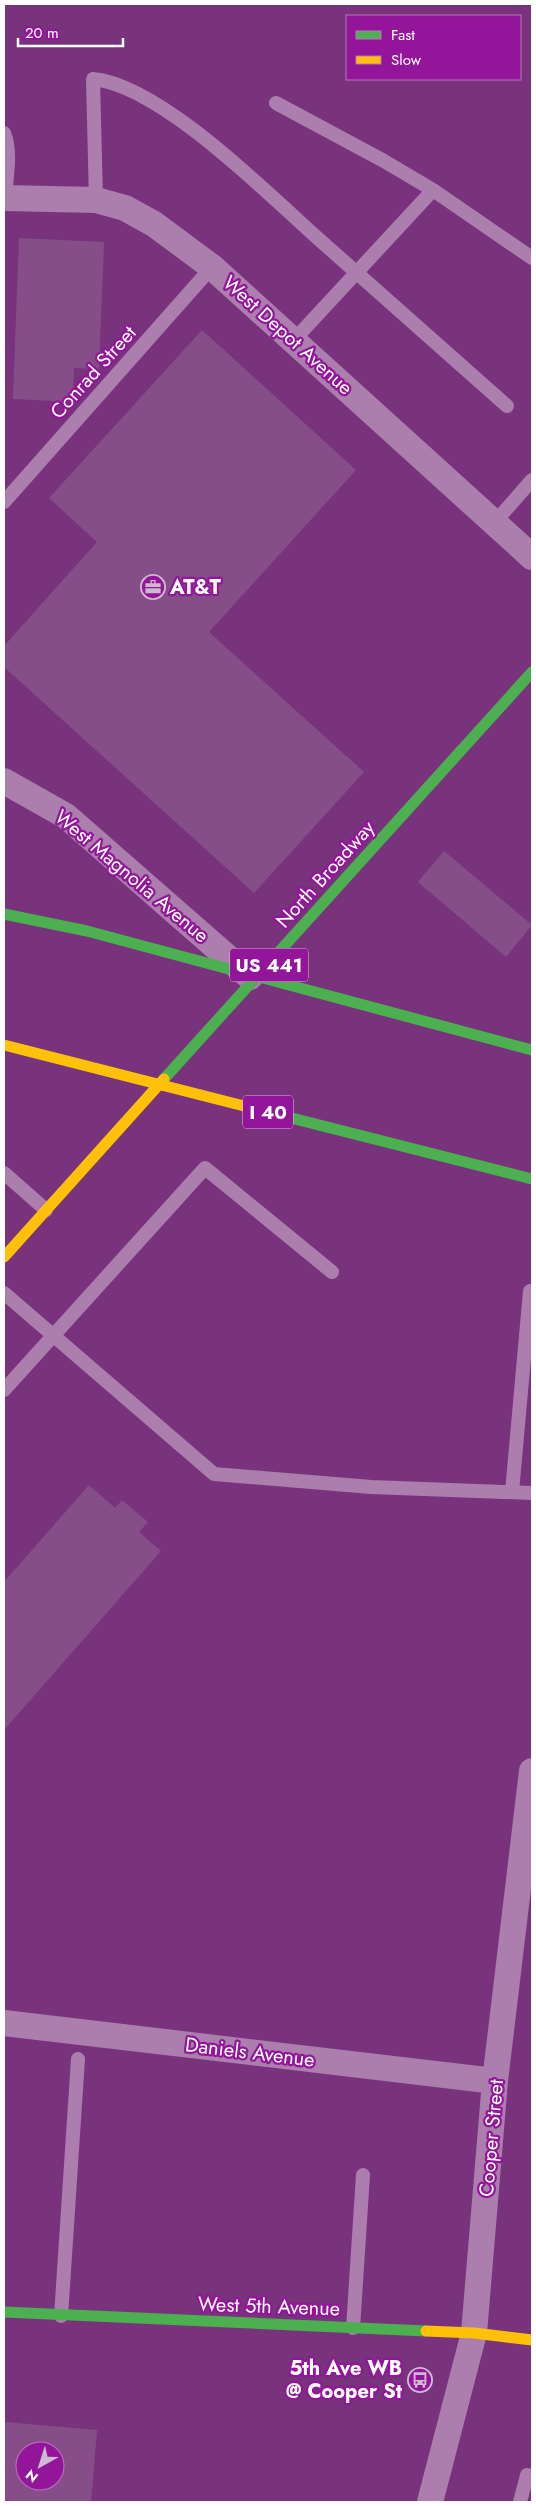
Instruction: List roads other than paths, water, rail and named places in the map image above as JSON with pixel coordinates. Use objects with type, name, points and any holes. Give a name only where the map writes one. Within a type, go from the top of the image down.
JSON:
[{"type":"main road","name":"North Broadway","points":[[4,1257],[532,672]]},
{"type":"main road","points":[[4,914],[87,931],[532,1050]]},
{"type":"main road","name":"I 40","points":[[4,1045],[532,1179]]},
{"type":"main road","name":"West 5th Avenue","points":[[4,2312],[474,2333],[532,2340]]},
{"type":"street","name":"West Depot Avenue","points":[[4,198],[96,200],[125,208],[154,224],[212,267],[532,557]]},
{"type":"street","name":"West Magnolia Avenue","points":[[4,781],[66,816],[254,981]]},
{"type":"street","name":"Cooper Street","points":[[430,2502],[474,2333],[495,2081],[532,1771]]},
{"type":"street","name":"Daniels Avenue","points":[[4,2023],[495,2081]]},
{"type":"lane","points":[[96,200],[93,79],[108,80],[128,88],[193,129],[507,406]]},
{"type":"lane","points":[[276,103],[384,161],[433,190],[532,258]]},
{"type":"lane","points":[[4,133],[7,140],[7,157],[4,198]]},
{"type":"lane","points":[[294,340],[433,190]]},
{"type":"lane","name":"Conrad Street","points":[[4,502],[212,267]]},
{"type":"lane","points":[[494,522],[532,480]]},
{"type":"lane","points":[[4,1390],[205,1168],[332,1272]]},
{"type":"lane","points":[[4,1173],[46,1210]]},
{"type":"lane","points":[[512,1492],[530,1292],[532,1292]]},
{"type":"lane","points":[[4,1293],[214,1474],[371,1487],[532,1493]]},
{"type":"lane","points":[[61,2316],[78,2059]]},
{"type":"lane","points":[[353,2328],[363,2175]]},
{"type":"lane","points":[[520,2502],[527,2475],[532,2476]]},
{"type":"place","name":"AT&T","points":[[153,587]]},
{"type":"place","name":"5th Ave WB @ Cooper St","points":[[420,2380]]}]
